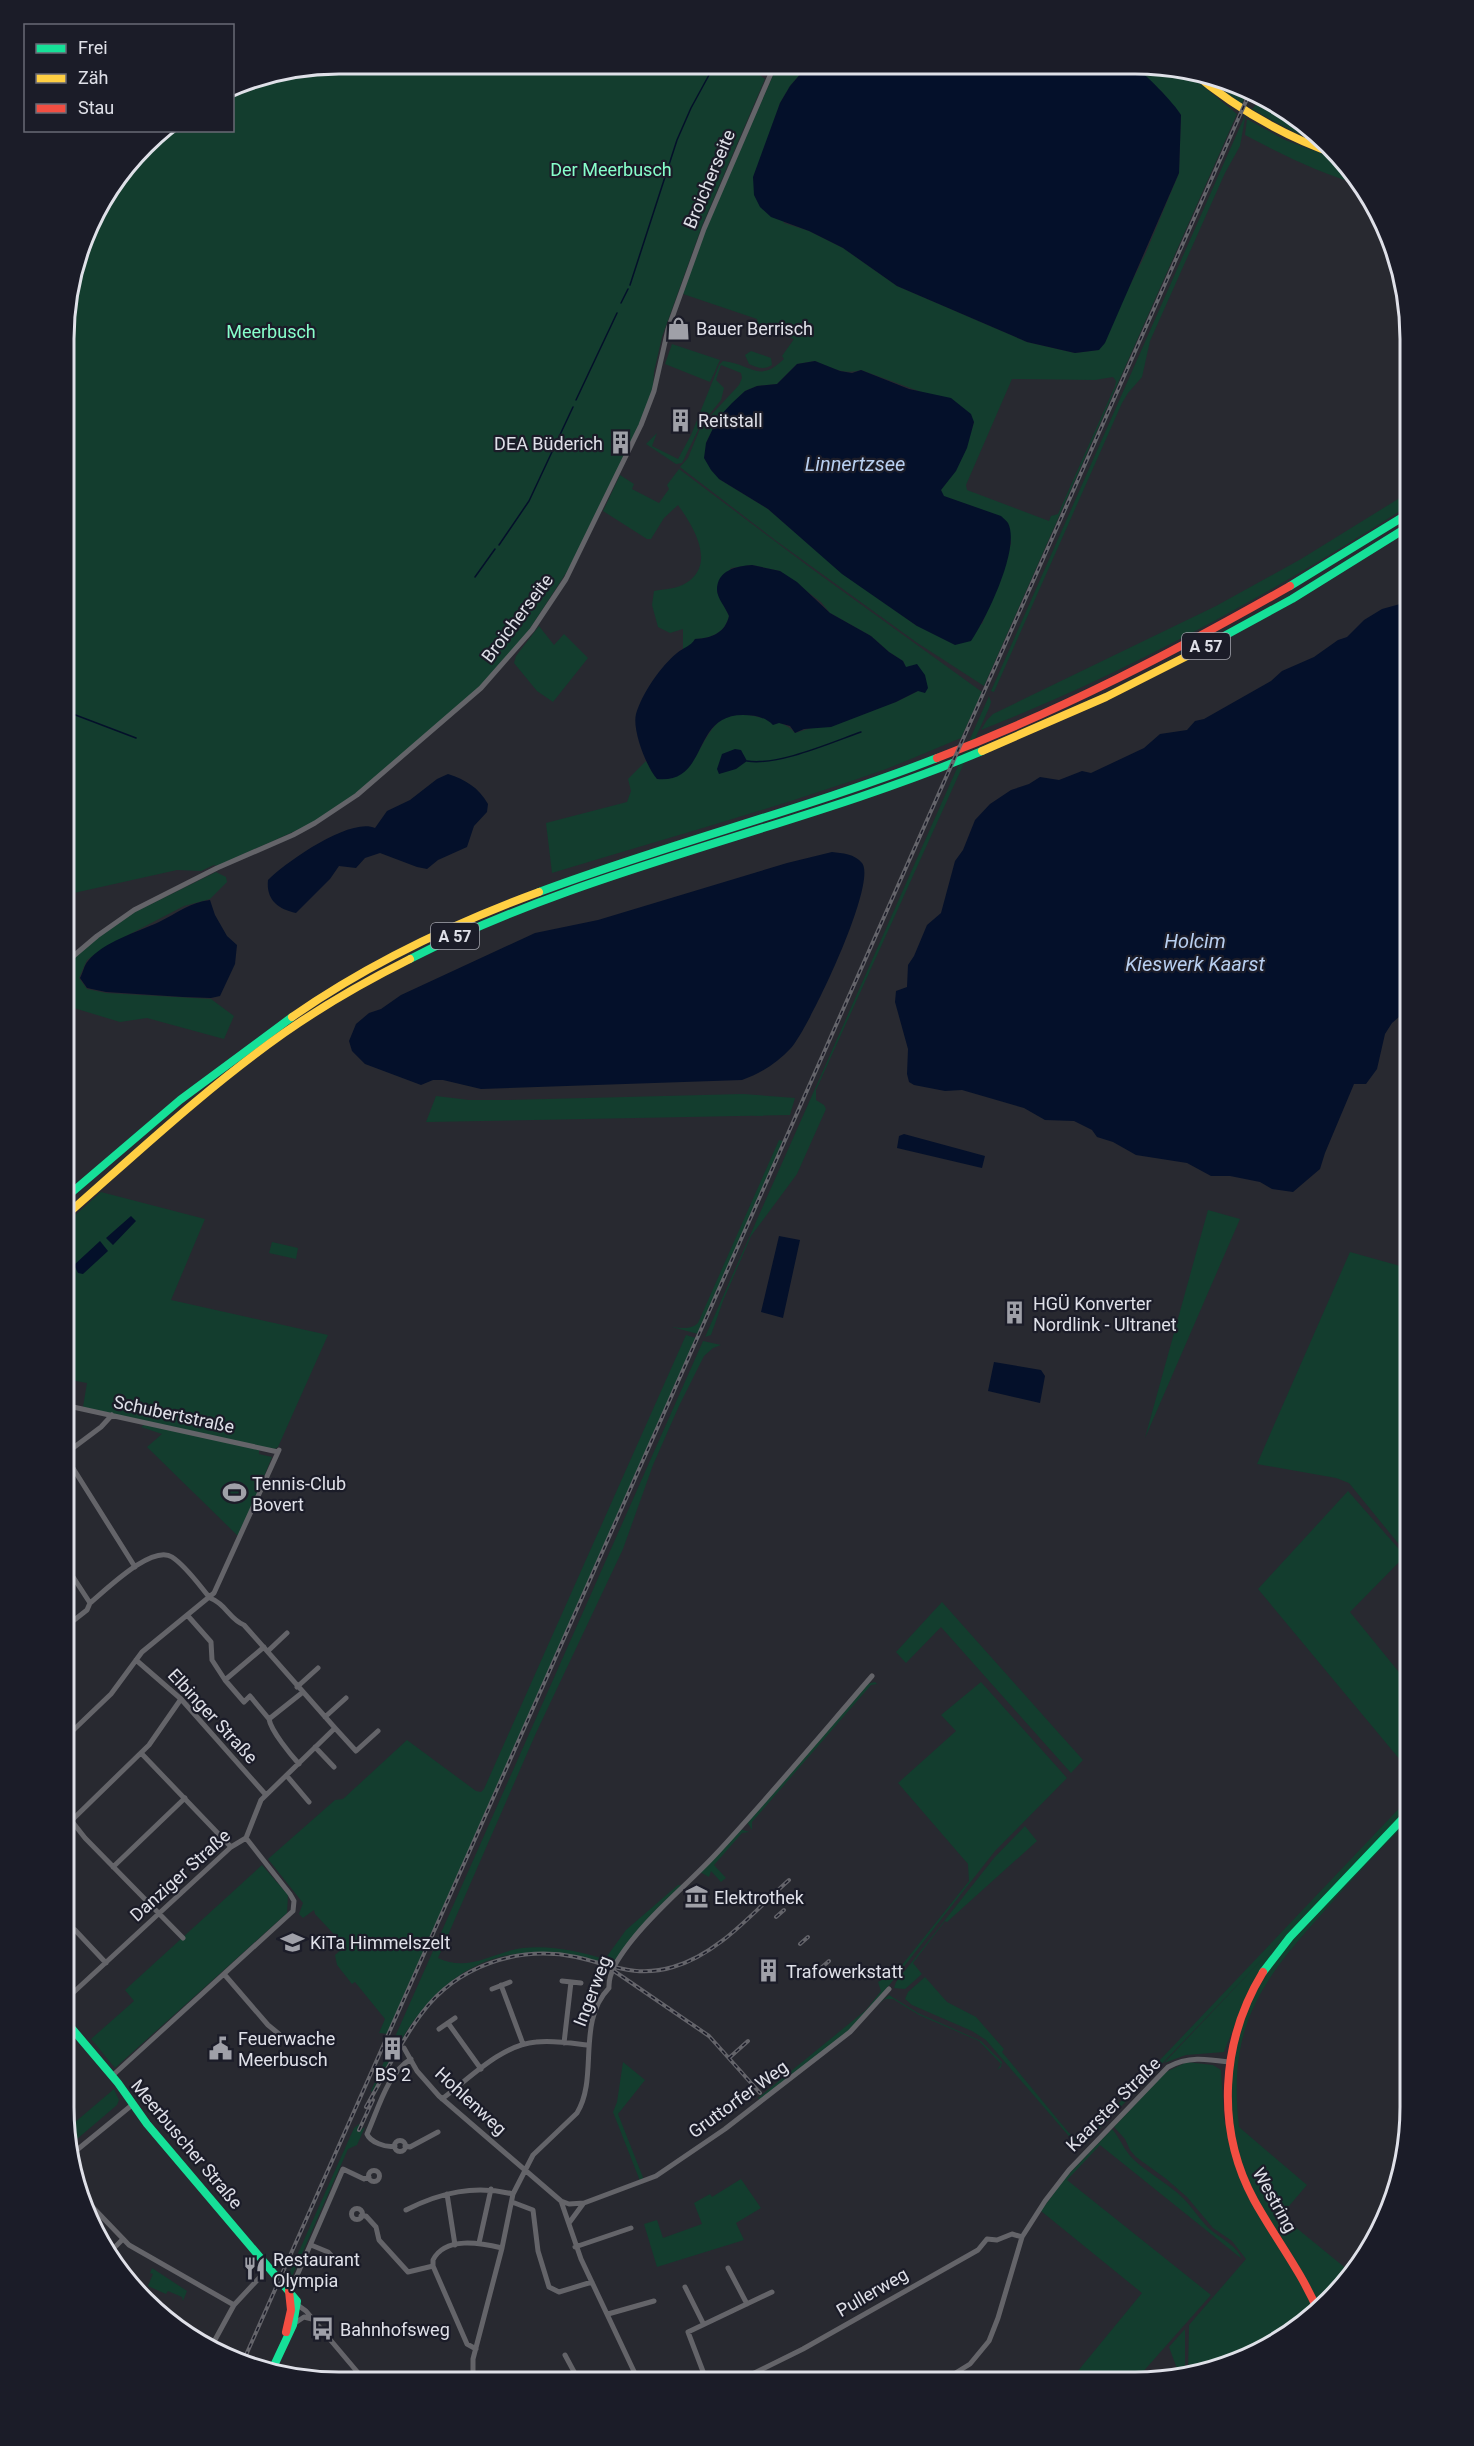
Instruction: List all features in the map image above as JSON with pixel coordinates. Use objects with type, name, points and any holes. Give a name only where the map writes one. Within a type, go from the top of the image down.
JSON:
[{"type":"main road","points":[[1208,84],[1253,117],[1287,135],[1319,148]]},
{"type":"main road","name":"A 57","points":[[74,1190],[137,1134],[219,1068],[313,1002],[390,957],[495,909],[571,880],[810,804],[910,769],[993,735],[1085,695],[1231,621],[1313,574],[1400,519]]},
{"type":"main road","name":"A 57","points":[[74,1208],[218,1080],[317,1010],[394,966],[446,940],[574,889],[913,778],[991,748],[1185,658],[1308,589],[1400,532]]},
{"type":"main road","points":[[1228,2062],[1241,2016],[1268,1964],[1400,1822]]},
{"type":"main road","name":"Meerbuscher Straße","points":[[74,2033],[288,2290]]},
{"type":"main road","name":"Westring","points":[[1228,2062],[1227,2114],[1242,2174],[1260,2210],[1302,2276],[1314,2303]]},
{"type":"main road","points":[[285,2340],[295,2323],[295,2308],[288,2290]]},
{"type":"main road","points":[[274,2364],[295,2308]]},
{"type":"street","name":"Broicherseite","points":[[74,956],[134,910],[217,868],[300,831],[357,795],[481,688],[532,630],[566,579],[638,432],[654,391],[668,329],[704,229],[771,74]]},
{"type":"street","name":"Schubertstraße","points":[[74,1407],[278,1451],[219,1586],[210,1598]]},
{"type":"street","points":[[74,1447],[101,1427],[112,1415]]},
{"type":"street","points":[[74,1470],[135,1567]]},
{"type":"street","points":[[74,1620],[87,1610],[90,1603],[135,1567],[157,1554],[171,1556],[210,1598],[223,1606],[266,1649],[297,1687],[356,1751],[378,1731]]},
{"type":"street","points":[[74,1578],[90,1603]]},
{"type":"street","points":[[74,1729],[111,1694],[142,1652],[210,1598]]},
{"type":"street","points":[[188,1616],[211,1642],[212,1660],[225,1680],[244,1702],[250,1696],[269,1719],[270,1726],[282,1740],[283,1746],[299,1764]]},
{"type":"street","points":[[225,1680],[287,1633]]},
{"type":"street","name":"Elbinger Straße","points":[[136,1660],[181,1699],[266,1795]]},
{"type":"street","points":[[297,1687],[318,1668]]},
{"type":"street","name":"Ingerweg","points":[[473,2372],[476,2349],[502,2248],[513,2194],[533,2155],[577,2113],[582,2105],[587,2087],[587,2045],[602,1995],[609,1988],[608,1981],[630,1943],[731,1838],[872,1676]]},
{"type":"street","points":[[269,1719],[303,1692]]},
{"type":"street","points":[[325,1717],[346,1698]]},
{"type":"street","points":[[74,1818],[141,1753],[158,1734],[181,1699]]},
{"type":"street","name":"Danziger Straße","points":[[74,1992],[231,1847],[246,1838],[258,1806],[266,1795],[335,1728]]},
{"type":"street","points":[[315,1747],[334,1767]]},
{"type":"street","points":[[141,1753],[231,1847]]},
{"type":"street","points":[[287,1776],[309,1803]]},
{"type":"street","points":[[113,1867],[185,1798]]},
{"type":"street","points":[[74,1824],[183,1938]]},
{"type":"street","points":[[112,2076],[294,1907],[290,1894],[246,1838]]},
{"type":"street","points":[[75,1930],[106,1963]]},
{"type":"street","points":[[224,1974],[268,2025],[279,2034]]},
{"type":"street","points":[[562,1981],[581,1983]]},
{"type":"street","points":[[492,1989],[510,1982]]},
{"type":"street","points":[[564,2043],[571,1982]]},
{"type":"street","points":[[501,1985],[523,2044]]},
{"type":"street","name":"Gruttorfer Weg","points":[[561,2201],[569,2204],[584,2203],[656,2176],[725,2129],[850,2032],[889,1989]]},
{"type":"street","points":[[439,2029],[455,2018]]},
{"type":"street","points":[[448,2023],[481,2069]]},
{"type":"street","points":[[442,2099],[510,2049],[523,2044],[545,2041],[587,2045]]},
{"type":"street","name":"Hohlenweg","points":[[404,2048],[442,2099],[561,2201]]},
{"type":"street","name":"Kaarster Straße","points":[[957,2372],[970,2364],[989,2341],[1022,2237],[1044,2201],[1064,2176],[1166,2068],[1187,2059],[1228,2062]]},
{"type":"street","points":[[411,2060],[401,2065],[388,2086],[367,2133],[370,2139],[388,2147],[395,2146],[400,2140],[405,2146],[410,2147],[438,2132]]},
{"type":"street","points":[[77,2150],[132,2105]]},
{"type":"street","points":[[288,2290],[292,2288],[343,2169],[364,2179],[369,2177]]},
{"type":"street","points":[[406,2210],[424,2201],[465,2190],[491,2190],[513,2194]]},
{"type":"street","points":[[479,2243],[491,2190]]},
{"type":"street","points":[[447,2194],[455,2245]]},
{"type":"street","points":[[561,2201],[575,2247],[634,2372]]},
{"type":"street","points":[[512,2202],[533,2210],[538,2251],[545,2275],[553,2291],[559,2292],[592,2282]]},
{"type":"street","points":[[569,2223],[584,2203]]},
{"type":"street","points":[[94,2210],[122,2240],[152,2260],[234,2305]]},
{"type":"street","points":[[361,2216],[366,2216],[376,2227],[379,2240],[408,2272],[433,2266]]},
{"type":"street","points":[[575,2247],[631,2228]]},
{"type":"street","name":"Pullerweg","points":[[756,2372],[813,2343],[978,2250],[987,2239],[997,2240],[1012,2234],[1022,2237]]},
{"type":"street","points":[[114,2248],[122,2240]]},
{"type":"street","points":[[476,2349],[467,2344],[433,2266],[433,2260],[436,2255],[455,2245],[479,2243],[502,2248]]},
{"type":"street","points":[[311,2245],[327,2252],[337,2262]]},
{"type":"street","points":[[728,2268],[747,2304]]},
{"type":"street","points":[[214,2341],[234,2305],[261,2276]]},
{"type":"street","points":[[685,2287],[703,2323]]},
{"type":"street","points":[[703,2372],[688,2332],[772,2292]]},
{"type":"street","points":[[608,2314],[654,2301]]},
{"type":"street","points":[[295,2308],[317,2323],[357,2372]]},
{"type":"street","points":[[295,2323],[304,2317],[317,2323]]},
{"type":"street","points":[[565,2355],[574,2372]]},
{"type":"green space","name":"Meerbusch","points":[[322,74],[758,74],[765,79],[702,226],[662,337],[653,387],[640,423],[568,570],[529,630],[493,675],[371,784],[315,822],[217,866],[214,865],[201,871],[177,870],[74,893],[74,322],[83,270],[94,237],[109,206],[128,177],[151,151],[172,132],[234,132],[234,95],[270,83],[304,76]]},
{"type":"green space","points":[[774,74],[800,74],[780,103],[763,153],[784,223],[809,231],[843,248],[897,286],[1027,342],[1075,353],[1098,350],[1145,255],[1179,173],[1181,115],[1162,92],[1142,74],[1197,81],[1237,114],[984,686],[916,642],[775,540],[680,467],[688,458],[701,426],[739,385],[742,378],[741,373],[721,365],[716,380],[724,388],[721,400],[700,426],[682,463],[676,464],[646,444],[657,433],[652,446],[678,459],[691,435],[719,365],[723,361],[755,370],[768,370],[784,359],[782,356],[794,339],[758,326],[757,319],[683,294],[706,228]],"holes":[[[815,361],[843,371],[861,370],[924,393],[974,422],[962,458],[941,490],[943,496],[985,511],[1008,523],[1011,543],[1004,570],[982,624],[917,626],[842,573],[768,509],[719,479],[706,443],[718,418],[745,391],[757,386],[777,384],[797,364]],[[1113,377],[1116,381],[1058,514],[1051,516],[1049,521],[967,490],[966,485],[1012,379],[1095,380]]]},
{"type":"green space","points":[[1221,88],[1244,97],[1242,104]]},
{"type":"green space","points":[[1257,103],[1268,109],[1310,139],[1290,130],[1252,109]]},
{"type":"green space","points":[[1246,113],[1240,146],[1225,173],[1150,341],[1142,377],[1122,403],[994,692],[991,691]]},
{"type":"green space","points":[[1247,119],[1285,140],[1327,155],[1349,182],[1317,170],[1245,135]]},
{"type":"green space","points":[[672,344],[720,360],[710,382],[665,364]]},
{"type":"green space","points":[[751,351],[771,358],[772,365],[761,368],[749,364],[745,355]]},
{"type":"green space","points":[[679,469],[982,692],[961,738],[845,783],[552,873],[546,823],[627,802],[631,791],[628,779],[646,761],[652,772],[688,768],[709,734],[724,718],[748,715],[782,724],[795,733],[896,702],[918,691],[911,667],[906,667],[903,661],[871,636],[830,613],[821,602],[780,571],[752,565],[731,568],[717,591],[729,616],[727,622],[717,634],[695,639],[690,647],[683,650],[683,629],[670,633],[658,627],[652,605],[654,591],[686,583],[695,575],[700,566],[699,545],[690,523],[678,505],[664,518],[651,539],[647,539],[603,511],[620,475],[634,484],[632,489],[659,503],[669,489],[667,485]]},
{"type":"green space","points":[[1400,498],[1400,511],[1252,600],[1092,682],[981,730],[993,714],[1216,606],[1301,559]]},
{"type":"green space","points":[[539,626],[554,645],[564,634],[588,658],[553,702],[537,691],[514,663],[516,656]]},
{"type":"green space","points":[[989,696],[991,702],[989,708],[816,1090],[816,1100],[826,1109],[797,1174],[751,1236],[711,1335],[705,1337]]},
{"type":"green space","points":[[216,872],[226,877],[227,882],[210,899],[184,906],[105,947],[87,960],[79,978],[87,989],[106,993],[211,999],[234,1016],[224,1039],[147,1018],[120,1022],[74,1008],[74,958],[99,937],[135,912]]},
{"type":"green space","points":[[743,1094],[795,1098],[790,1115],[426,1122],[436,1096],[469,1100],[507,1100]]},
{"type":"green space","points":[[779,1140],[783,1141],[698,1334],[672,1327],[689,1328],[698,1323]]},
{"type":"green space","points":[[101,1192],[205,1219],[171,1300],[328,1335],[278,1447],[273,1450],[83,1407],[87,1383],[74,1381],[74,1216]]},
{"type":"green space","points":[[1208,1210],[1240,1219],[1145,1438]]},
{"type":"green space","points":[[272,1242],[298,1248],[296,1259],[269,1253]]},
{"type":"green space","points":[[1350,1252],[1400,1266],[1400,1546],[1349,1483],[1336,1478],[1257,1464]]},
{"type":"green space","points":[[686,1335],[696,1338],[677,1382],[388,2034],[379,2033],[385,2019],[355,1982],[352,1984],[337,1965],[335,1955],[345,1946],[315,1914],[314,1910],[303,1918],[299,1914],[303,1903],[268,1859],[335,1800],[343,1799],[407,1740],[476,1791],[481,1792],[484,1789]]},
{"type":"green space","points":[[703,1341],[721,1345],[713,1348],[704,1356],[679,1406],[653,1465],[623,1549],[536,1733],[438,1958],[449,1962],[470,1962],[512,1950],[544,1947],[575,1951],[605,1959],[626,1930],[678,1885],[682,1885],[643,1926],[614,1967],[560,1954],[535,1952],[487,1961],[464,1972],[443,1988],[415,2019],[372,2092],[371,2091]]},
{"type":"green space","name":"Tennis-Club Bovert","points":[[145,1424],[259,1449],[259,1454],[272,1457],[239,1537],[147,1447],[162,1434],[141,1427]]},
{"type":"green space","points":[[1348,1491],[1400,1550],[1400,1561],[1350,1612],[1400,1673],[1400,1760],[1258,1589]]},
{"type":"green space","points":[[942,1602],[1083,1760],[1071,1773],[941,1627],[906,1663],[896,1652]]},
{"type":"green space","points":[[875,1682],[877,1684],[871,1685],[752,1822],[752,1830],[747,1822],[866,1684]]},
{"type":"green space","points":[[981,1682],[1067,1778],[995,1851],[861,2021],[761,2102],[758,2098],[866,2010],[881,1991],[878,1982],[883,1979],[890,1980],[969,1881],[968,1864],[898,1783],[956,1731],[941,1715]]},
{"type":"green space","points":[[1400,1808],[1400,1817],[1290,1933],[1243,2004],[1224,2052],[1186,2055],[1164,2063],[1268,1953],[1086,2143],[1073,2140],[1067,2134],[986,2040],[972,2031],[912,2005],[905,1999],[908,1992],[925,1977],[947,2002],[976,2017],[1004,2049],[1002,2052],[1069,2133],[1084,2140]]},
{"type":"green space","points":[[1400,1825],[1400,1830],[1341,1892],[1279,1965],[1252,2012],[1243,2036],[1238,2063],[1239,2127],[1307,2185],[1277,2220],[1278,2223],[1283,2217],[1346,2269],[1316,2302],[1268,2220],[1250,2184],[1239,2157],[1231,2102],[1236,2041],[1245,2014],[1271,1967],[1308,1923]]},
{"type":"green space","points":[[1025,1826],[1037,1841],[947,1922],[945,1921],[913,1963],[922,1974],[905,1989],[894,1988],[896,1982],[994,1858]]},
{"type":"green space","points":[[740,1829],[749,1832],[742,1833],[714,1865],[726,1878],[721,1882],[711,1871],[709,1877],[700,1872]]},
{"type":"green space","points":[[262,1865],[288,1895],[287,1913],[115,2068],[91,2039],[134,2001],[125,1990]]},
{"type":"green space","points":[[889,1995],[918,2013],[981,2041],[1002,2062],[1001,2067],[997,2070],[1001,2064],[979,2041],[919,2015],[893,1999],[885,1999],[877,2005]]},
{"type":"green space","points":[[623,2062],[645,2080],[618,2114],[644,2180],[640,2181],[613,2112],[617,2102]]},
{"type":"green space","points":[[1187,2062],[1213,2065],[1221,2070],[1224,2118],[1234,2159],[1299,2276],[1311,2306],[1283,2328],[1252,2345],[1220,2358],[1188,2367],[1189,2325],[1246,2259],[1232,2241],[1213,2228],[1187,2197],[1136,2157],[1114,2127],[1166,2072]]},
{"type":"green space","points":[[114,2089],[119,2100],[117,2105],[76,2140],[74,2123]]},
{"type":"green space","points":[[361,2125],[359,2131],[365,2127],[357,2145],[348,2149],[290,2281],[287,2278],[354,2128]]},
{"type":"green space","points":[[1112,2129],[1133,2159],[1178,2194],[1208,2227],[1240,2254],[1242,2259],[1100,2145],[1067,2180],[1211,2295],[1143,2372],[1077,2372],[1142,2293],[1041,2211],[1065,2178]]},
{"type":"green space","points":[[741,2179],[761,2208],[736,2223],[744,2240],[657,2267],[644,2224],[657,2220],[663,2238],[702,2224],[694,2203],[710,2194],[712,2197]]},
{"type":"green space","points":[[152,2268],[187,2291],[183,2301],[182,2297],[168,2291],[166,2294],[148,2286],[153,2274],[150,2273]]},
{"type":"green space","points":[[1185,2329],[1185,2367],[1177,2369],[1169,2347]]},
{"type":"water","points":[[800,74],[1143,74],[1181,115],[1179,173],[1105,343],[1099,350],[1075,353],[1027,342],[897,286],[843,248],[809,231],[771,217],[760,207],[754,195],[753,177],[780,103]]},
{"type":"water","name":"Linnertzsee","points":[[815,361],[840,371],[852,373],[861,370],[909,389],[951,398],[971,414],[974,422],[967,448],[956,471],[941,490],[944,496],[1001,516],[1008,523],[1011,534],[1010,549],[1000,583],[971,641],[955,645],[917,626],[842,574],[768,509],[719,479],[704,458],[706,443],[718,418],[745,391],[757,386],[777,384],[797,364]]},
{"type":"water","points":[[752,565],[780,571],[797,582],[830,613],[871,636],[903,661],[906,667],[917,664],[925,675],[928,688],[925,693],[918,691],[831,727],[804,729],[795,733],[790,726],[779,723],[773,725],[756,716],[743,715],[726,718],[706,737],[694,761],[685,771],[674,778],[657,779],[644,757],[638,738],[635,721],[639,706],[653,680],[671,658],[695,639],[717,634],[724,627],[729,616],[718,596],[720,578],[729,570]]},
{"type":"water","name":"Holcim Kieswerk Kaarst","points":[[1400,604],[1400,1016],[1385,1034],[1377,1069],[1366,1084],[1354,1084],[1320,1169],[1293,1192],[1272,1189],[1260,1182],[1230,1176],[1211,1176],[1187,1163],[1136,1155],[1113,1142],[1097,1137],[1092,1130],[1074,1121],[1045,1120],[1024,1108],[962,1090],[945,1091],[909,1082],[908,1049],[895,1002],[896,991],[907,987],[908,965],[927,925],[941,913],[955,861],[963,850],[975,820],[990,804],[1011,790],[1029,784],[1040,777],[1059,780],[1082,771],[1091,773],[1144,748],[1160,734],[1187,730],[1195,721],[1204,719],[1271,681],[1282,671],[1314,657],[1338,640],[1347,637],[1364,620],[1382,609]]},
{"type":"water","points":[[735,749],[741,750],[747,761],[736,769],[719,774],[717,769],[722,754]]},
{"type":"water","points":[[448,774],[471,785],[488,804],[487,812],[474,826],[467,847],[438,860],[427,869],[380,853],[365,858],[356,868],[339,866],[330,879],[296,913],[278,906],[271,898],[268,880],[303,853],[350,829],[364,826],[375,828],[387,811],[410,800],[437,779]]},
{"type":"water","points":[[832,852],[852,856],[862,863],[864,876],[851,925],[826,986],[800,1035],[780,1058],[749,1078],[481,1089],[443,1080],[433,1080],[421,1085],[365,1064],[352,1051],[349,1041],[356,1024],[369,1013],[381,1009],[401,995],[535,933],[598,920],[787,863]]},
{"type":"water","points":[[210,900],[215,915],[227,936],[237,945],[235,964],[220,996],[211,998],[106,992],[87,988],[80,978],[87,963],[102,948],[190,906]]},
{"type":"water","points":[[904,1134],[985,1156],[982,1168],[897,1148],[899,1136]]},
{"type":"water","points":[[131,1216],[136,1221],[113,1245],[106,1238]]},
{"type":"water","points":[[779,1236],[800,1240],[783,1318],[761,1312]]},
{"type":"water","points":[[100,1241],[108,1251],[83,1274],[78,1273],[74,1265]]},
{"type":"water","points":[[994,1362],[1041,1370],[1045,1376],[1040,1403],[988,1391]]},
{"type":"waterway","points":[[630,285],[677,140],[710,74]]},
{"type":"waterway","points":[[621,303],[628,289]]},
{"type":"waterway","points":[[576,400],[617,313]]},
{"type":"waterway","points":[[499,545],[529,501],[573,407]]},
{"type":"waterway","points":[[475,577],[495,549]]},
{"type":"waterway","points":[[74,714],[136,738]]},
{"type":"waterway","points":[[747,761],[760,762],[789,757],[861,732]]},
{"type":"railway","points":[[246,2355],[1247,99]]},
{"type":"railway","points":[[366,2107],[399,2047],[422,2013],[436,1997],[471,1971],[511,1957],[532,1954],[576,1957],[635,1971],[673,1967],[690,1961],[721,1942],[789,1880]]},
{"type":"railway","points":[[776,1917],[784,1910]]},
{"type":"railway","points":[[800,1944],[808,1937]]},
{"type":"railway","points":[[821,1968],[829,1961]]},
{"type":"railway","points":[[614,1971],[709,2036],[760,2093]]},
{"type":"railway","points":[[729,2058],[748,2041]]},
{"type":"railway","points":[[359,2130],[373,2100]]},
{"type":"traffic: fast","points":[[1290,586],[1400,519]]},
{"type":"traffic: fast","points":[[1193,653],[1292,599],[1400,532]]},
{"type":"traffic: fast","points":[[410,959],[549,898],[839,804],[982,751]]},
{"type":"traffic: fast","points":[[539,892],[588,874],[838,794],[937,758]]},
{"type":"traffic: fast","points":[[74,1190],[180,1100],[292,1017]]},
{"type":"traffic: fast","points":[[1263,1972],[1290,1937],[1400,1822]]},
{"type":"traffic: fast","points":[[74,2031],[118,2083],[147,2124],[297,2301],[293,2325],[275,2364]]},
{"type":"traffic: slow","points":[[1207,84],[1260,120],[1319,147]]},
{"type":"traffic: slow","points":[[982,751],[1106,697],[1193,653]]},
{"type":"traffic: slow","points":[[292,1017],[350,980],[411,947],[539,892]]},
{"type":"traffic: slow","points":[[74,1208],[172,1122],[255,1054],[330,1003],[410,959]]},
{"type":"traffic: jam","points":[[937,758],[983,740],[1117,679],[1290,586]]},
{"type":"traffic: jam","points":[[1263,1972],[1238,2027],[1231,2055],[1228,2085],[1233,2144],[1241,2172],[1254,2200],[1304,2282],[1314,2303]]},
{"type":"traffic: jam","points":[[286,2332],[291,2310],[289,2291]]},
{"type":"place","name":"Bauer Berrisch","points":[[678,328]]},
{"type":"place","name":"Reitstall","points":[[680,420]]},
{"type":"place","name":"DEA Büderich","points":[[621,443]]},
{"type":"place","name":"HGÜ Konverter Nordlink - Ultranet","points":[[1015,1313]]},
{"type":"place","name":"Tennis-Club Bovert","points":[[234,1493]]},
{"type":"place","name":"Elektrothek","points":[[696,1897]]},
{"type":"place","name":"KiTa Himmelszelt","points":[[292,1942]]},
{"type":"place","name":"Trafowerkstatt","points":[[768,1971]]},
{"type":"place","name":"Feuerwache Meerbusch","points":[[220,2048]]},
{"type":"place","name":"BS 2","points":[[393,2048]]},
{"type":"place","name":"Restaurant Olympia","points":[[255,2269]]},
{"type":"place","name":"Bahnhofsweg","points":[[322,2329]]},
{"type":"park label","name":"Der Meerbusch","points":[[611,169]]}]
